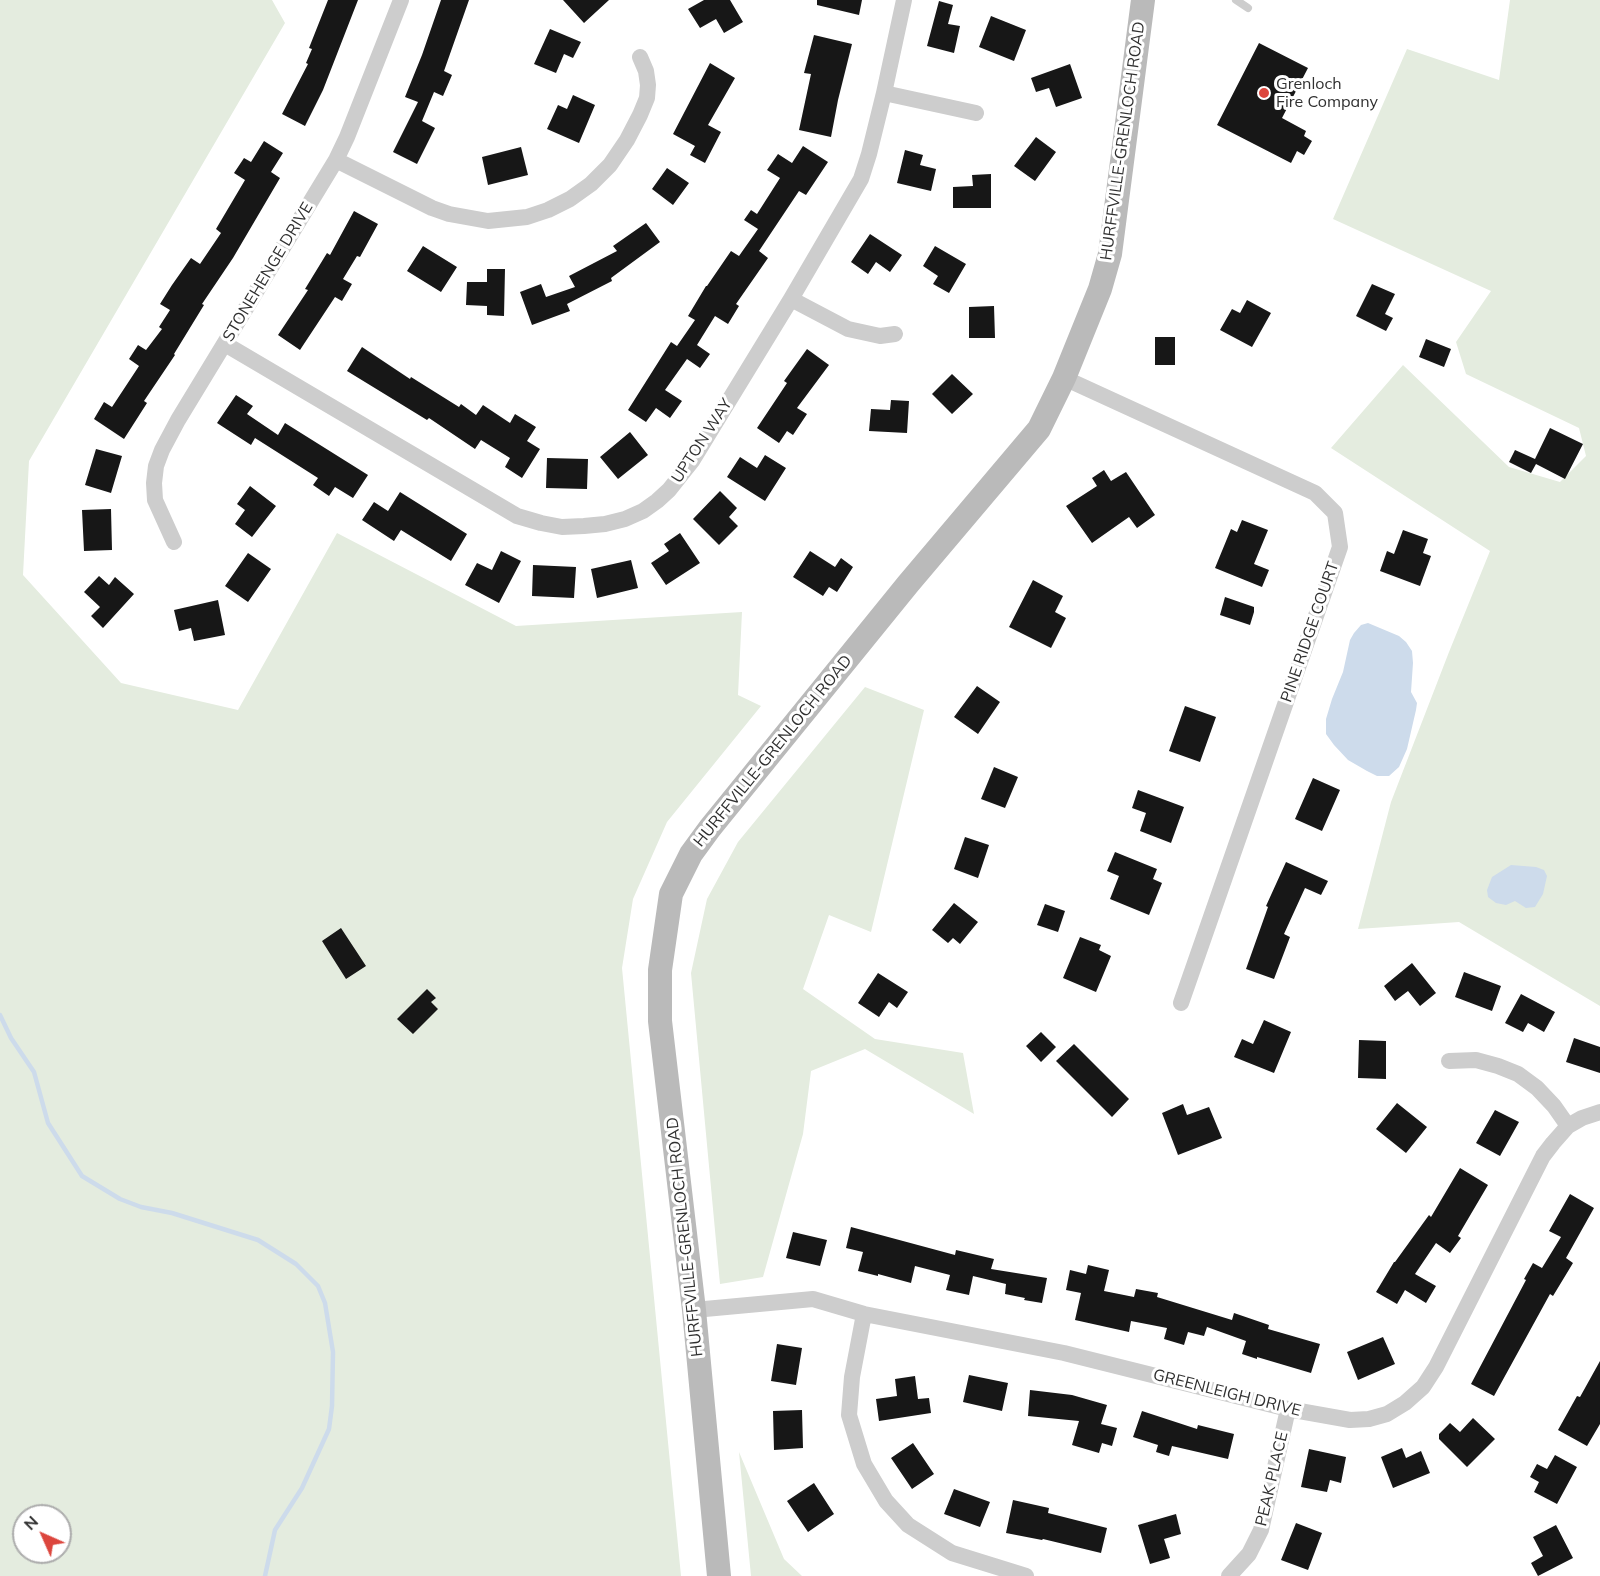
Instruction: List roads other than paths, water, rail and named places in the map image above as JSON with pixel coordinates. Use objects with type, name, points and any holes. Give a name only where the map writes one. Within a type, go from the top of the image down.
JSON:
[{"type":"main road","name":"HURFFVILLE-GRENLOCH ROAD","points":[[719,1576],[694,1310],[660,1021],[660,970],[671,894],[691,854],[710,828],[908,584],[1039,429],[1064,378],[1100,289],[1110,254],[1143,0]]},
{"type":"street","name":"STONEHENGE DRIVE","points":[[174,542],[155,500],[156,466],[178,420],[336,160],[348,137],[401,0]]},
{"type":"street","name":"UPTON WAY","points":[[225,344],[517,516],[562,527],[605,524],[643,511],[669,490],[692,461],[861,179],[884,93],[904,0]]},
{"type":"street","points":[[336,160],[432,208],[449,214],[488,221],[527,217],[548,210],[570,200],[591,184],[610,165],[627,140],[647,98],[646,71],[640,57]]},
{"type":"street","points":[[884,93],[976,113]]},
{"type":"street","points":[[791,299],[848,329],[880,336],[895,334]]},
{"type":"street","name":"PINE RIDGE COURT","points":[[1064,378],[1315,493],[1335,513],[1340,547],[1181,1003]]},
{"type":"street","points":[[1449,1061],[1476,1060],[1518,1074],[1537,1088],[1568,1126]]},
{"type":"street","name":"GREENLEIGH DRIVE","points":[[694,1310],[813,1299],[864,1314],[1064,1353],[1288,1409],[1350,1420],[1369,1419],[1387,1414],[1405,1403],[1423,1387],[1436,1367],[1543,1156],[1568,1126],[1600,1112]]},
{"type":"street","points":[[864,1314],[852,1377],[849,1415],[864,1464],[886,1501],[908,1525],[952,1553],[1026,1576]]},
{"type":"street","name":"PEAK PLACE","points":[[1229,1576],[1249,1554],[1261,1530],[1288,1409]]},
{"type":"lane","points":[[1236,0],[1248,8]]},
{"type":"water","points":[[1368,623],[1399,636],[1412,651],[1411,692],[1417,703],[1416,710],[1407,749],[1399,767],[1389,776],[1377,776],[1348,760],[1326,734],[1326,719],[1343,672],[1350,640],[1361,625]]},
{"type":"water","points":[[1511,865],[1544,870],[1547,876],[1543,894],[1535,907],[1526,908],[1515,901],[1506,905],[1496,903],[1488,897],[1487,890],[1492,877]]},
{"type":"waterway","points":[[0,1015],[11,1038],[34,1072],[48,1123],[82,1176],[120,1199],[141,1207],[172,1213],[258,1240],[296,1264],[318,1286],[325,1303],[333,1352],[332,1406],[329,1429],[302,1488],[275,1530],[265,1576]]},
{"type":"place","name":"Grenloch Fire Company","points":[[1264,93]]}]
